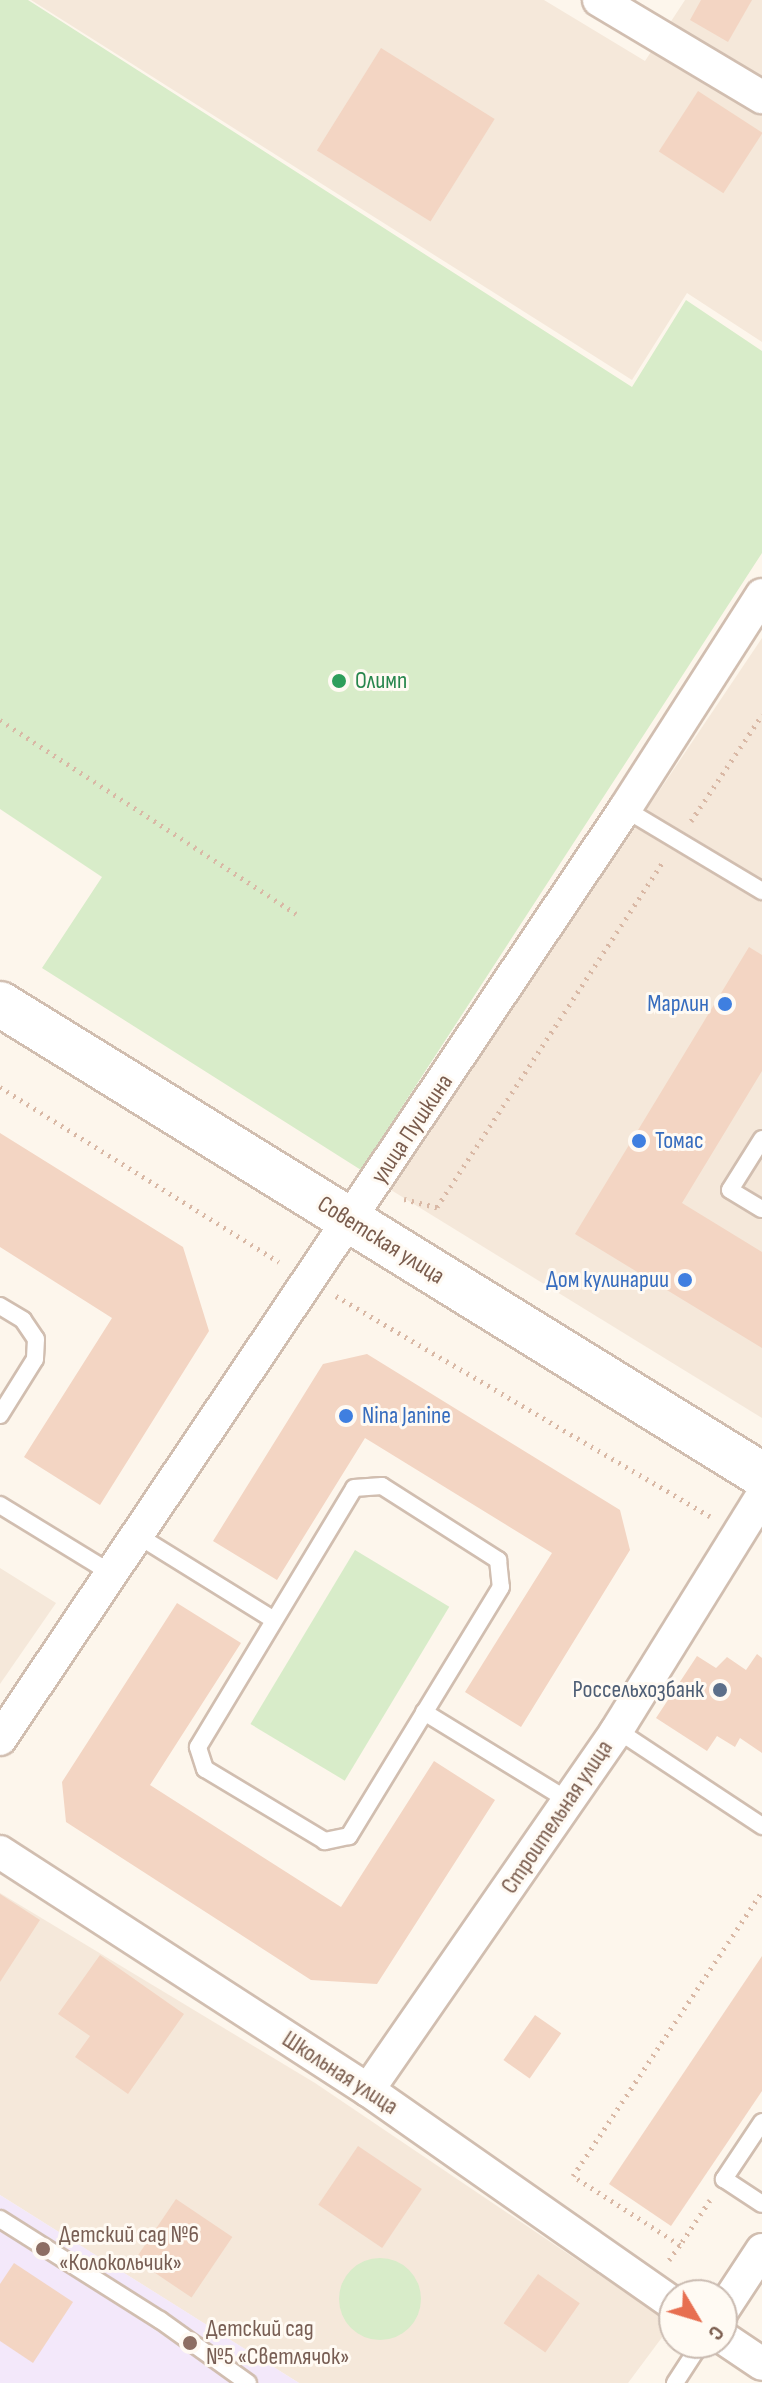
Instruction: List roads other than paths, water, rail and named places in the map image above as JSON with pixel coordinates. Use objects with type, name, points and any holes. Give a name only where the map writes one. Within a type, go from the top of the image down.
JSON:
[{"type":"main road","name":"Советская улица","points":[[0,1004],[762,1475]]},
{"type":"street","points":[[611,3],[762,97]]},
{"type":"street","name":"улица Пушкина","points":[[0,1739],[625,809],[762,595]]},
{"type":"street","name":"Строительная улица","points":[[368,2090],[617,1730],[762,1496]]},
{"type":"street","name":"Школьная улица","points":[[0,1852],[368,2090],[658,2293]]},
{"type":"street","points":[[738,2287],[762,2250]]},
{"type":"street","points":[[738,2348],[762,2364]]},
{"type":"lane","points":[[625,809],[762,891]]},
{"type":"lane","points":[[762,1139],[730,1190],[762,1209]]},
{"type":"lane","points":[[0,1306],[23,1320],[36,1339],[35,1359],[0,1415]]},
{"type":"lane","points":[[382,1486],[498,1560],[501,1587],[424,1712],[349,1836],[325,1841],[205,1769],[198,1747],[354,1488],[382,1486]]},
{"type":"lane","points":[[0,1505],[111,1573]]},
{"type":"lane","points":[[137,1535],[274,1620]]},
{"type":"lane","points":[[424,1712],[569,1801]]},
{"type":"lane","points":[[617,1730],[762,1826]]},
{"type":"lane","points":[[762,2122],[724,2179],[762,2204]]},
{"type":"lane","points":[[0,2219],[160,2320],[248,2383]]},
{"type":"lane","points":[[675,2383],[691,2359]]},
{"type":"place","name":"Олимп","points":[[339,681]]},
{"type":"place","name":"Марлин","points":[[725,1004]]},
{"type":"place","name":"Томас","points":[[639,1141]]},
{"type":"place","name":"Дом кулинарии","points":[[685,1280]]},
{"type":"place","name":"Nina Janine","points":[[346,1416]]},
{"type":"place","name":"Россельхозбанк","points":[[720,1690]]},
{"type":"place","name":"Детский сад №6 «Колокольчик»","points":[[43,2249]]},
{"type":"place","name":"Детский сад №5 «Светлячок»","points":[[190,2343]]}]
